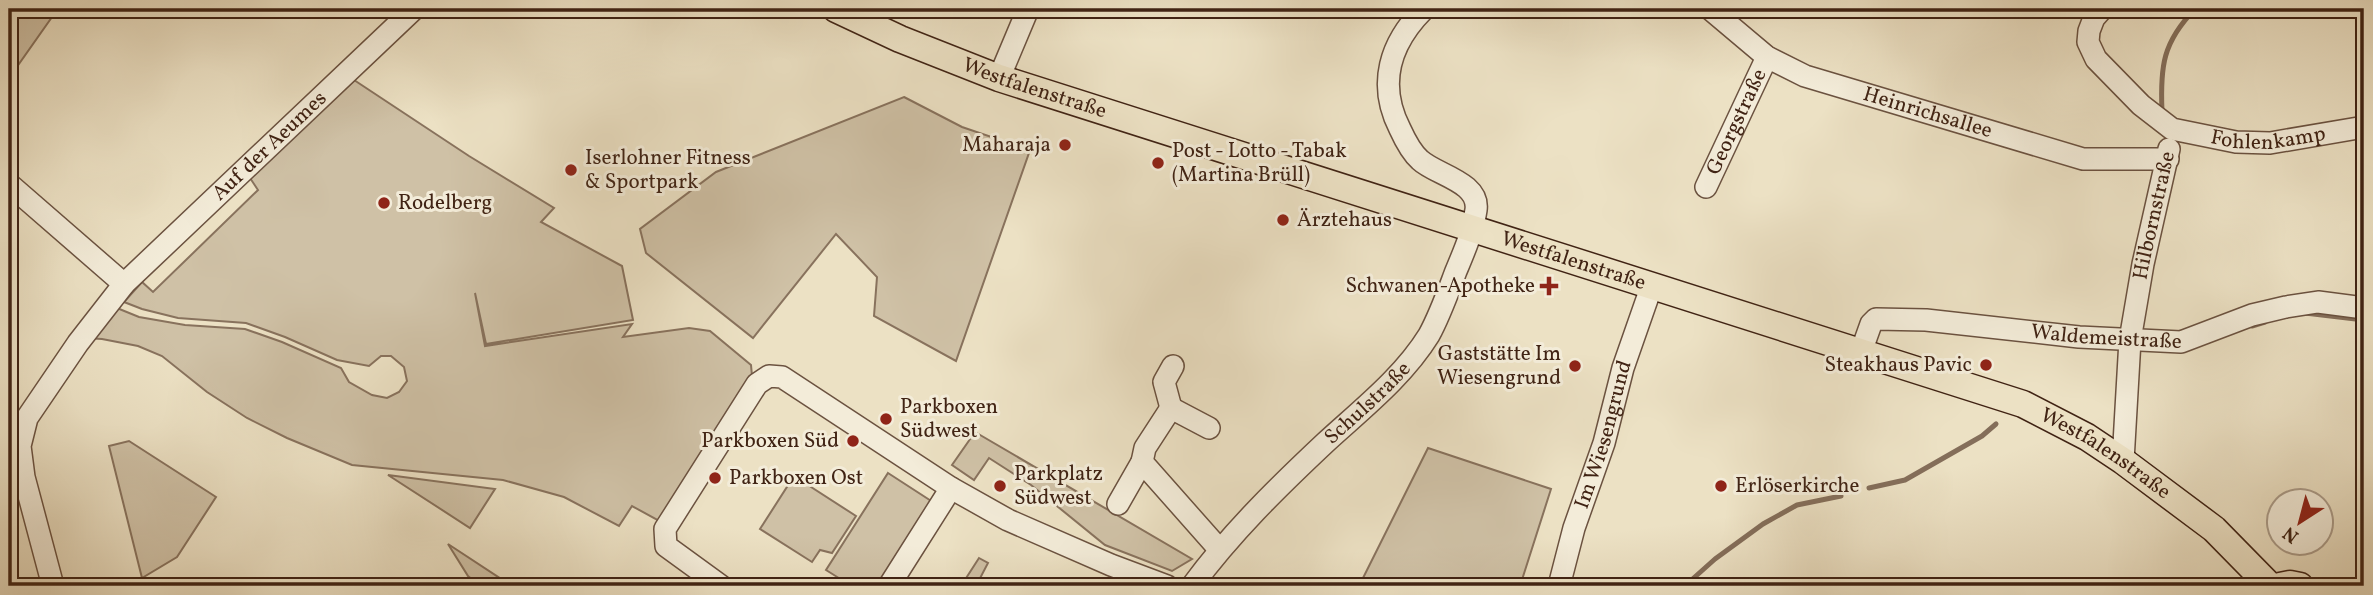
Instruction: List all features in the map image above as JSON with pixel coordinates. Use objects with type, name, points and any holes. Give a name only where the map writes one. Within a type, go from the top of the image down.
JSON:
[{"type":"main road","name":"Westfalenstraße","points":[[836,9],[900,39],[999,78],[2024,404],[2087,437],[2214,528],[2270,586]]},
{"type":"main road","points":[[2280,586],[2300,586]]},
{"type":"street","name":"Auf der Aeumes","points":[[53,586],[24,477],[20,446],[27,418],[78,343],[124,284],[414,9]]},
{"type":"street","points":[[999,78],[1028,9]]},
{"type":"street","points":[[1424,9],[1409,24],[1398,43],[1387,82],[1388,96],[1408,146],[1421,161],[1457,181],[1474,197],[1476,208],[1472,227]]},
{"type":"street","name":"Heinrichsallee","points":[[1710,9],[1767,57],[1805,76],[2083,159],[2168,159]]},
{"type":"street","name":"Hilbornstraße","points":[[2091,12],[2088,42],[2096,59],[2141,105],[2172,129],[2130,340],[2123,461]]},
{"type":"street","name":"Georgstraße","points":[[1706,187],[1767,57]]},
{"type":"street","name":"Fohlenkamp","points":[[2172,129],[2236,142],[2270,143],[2364,127]]},
{"type":"street","points":[[9,184],[124,284]]},
{"type":"street","name":"Schulstraße","points":[[1192,586],[1219,549],[1301,465],[1396,377],[1429,334],[1468,243],[1472,227]]},
{"type":"street","name":"Im Wiesengrund","points":[[1559,586],[1574,528],[1604,443],[1623,368],[1652,285]]},
{"type":"street","name":"Waldemeistraße","points":[[1861,352],[1871,324],[1876,319],[1926,320],[2040,334],[2181,342],[2252,315],[2318,302],[2364,309]]},
{"type":"street","points":[[1172,366],[1164,382],[1171,408],[1209,428]]},
{"type":"street","points":[[721,586],[666,546],[666,529],[757,384],[769,376],[782,377],[951,488],[1008,520],[1167,586]]},
{"type":"street","points":[[1118,504],[1142,462],[1145,448],[1171,408]]},
{"type":"street","points":[[1142,462],[1219,549]]},
{"type":"street","points":[[889,586],[951,488]]},
{"type":"shaded area","points":[[9,9],[41,9],[52,17],[9,78]]},
{"type":"shaded area","points":[[351,78],[554,208],[541,222],[622,266],[633,320],[486,344],[475,293],[485,346],[632,324],[623,337],[689,328],[710,331],[751,365],[752,376],[661,522],[632,506],[619,526],[564,497],[503,480],[352,465],[247,418],[207,392],[162,356],[138,346],[86,338],[112,306],[139,317],[185,325],[245,329],[341,368],[349,382],[372,395],[387,398],[399,392],[407,381],[404,367],[391,356],[381,356],[369,366],[337,360],[246,323],[178,318],[124,302],[142,282],[153,292],[258,190],[250,178]]},
{"type":"shaded area","points":[[904,97],[962,127],[1030,150],[956,361],[874,316],[877,277],[836,234],[753,338],[646,253],[640,229],[716,172]]},
{"type":"shaded area","points":[[975,432],[1192,559],[1172,571],[1105,545],[1031,485],[989,458],[974,480],[952,465]]},
{"type":"shaded area","points":[[129,441],[216,497],[177,557],[142,578],[109,446]]},
{"type":"shaded area","points":[[1428,448],[1551,489],[1520,586],[1359,586]]},
{"type":"shaded area","points":[[888,473],[942,508],[889,586],[839,586],[842,580],[826,570]]},
{"type":"shaded area","points":[[388,475],[495,489],[470,528]]},
{"type":"shaded area","points":[[794,476],[856,516],[832,553],[820,550],[812,562],[760,529]]},
{"type":"shaded area","points":[[448,544],[512,586],[480,586],[468,576]]},
{"type":"shaded area","points":[[979,558],[988,563],[976,586],[961,586]]},
{"type":"waterway","points":[[2162,111],[2162,81],[2166,55],[2176,33],[2195,9]]},
{"type":"waterway","points":[[2305,313],[2364,320]]},
{"type":"waterway","points":[[2252,326],[2265,322]]},
{"type":"waterway","points":[[1869,488],[1905,480],[1982,436],[1996,424]]},
{"type":"waterway","points":[[1680,586],[1687,584],[1715,559],[1763,524],[1797,505],[1841,496]]},
{"type":"place","name":"Maharaja","points":[[1065,145]]},
{"type":"place","name":"Post - Lotto - Tabak (Martina Brüll)","points":[[1158,163]]},
{"type":"place","name":"Iserlohner Fitness & Sportpark","points":[[571,170]]},
{"type":"place","name":"Rodelberg","points":[[384,203]]},
{"type":"place","name":"Ärztehaus","points":[[1283,220]]},
{"type":"place","name":"Schwanen-Apotheke","points":[[1549,286]]},
{"type":"place","name":"Steakhaus Pavic","points":[[1986,365]]},
{"type":"place","name":"Gaststätte Im Wiesengrund","points":[[1575,366]]},
{"type":"place","name":"Parkboxen Südwest","points":[[886,419]]},
{"type":"place","name":"Parkboxen Süd","points":[[853,441]]},
{"type":"place","name":"Parkboxen Ost","points":[[715,478]]},
{"type":"place","name":"Parkplatz Südwest","points":[[1000,486]]},
{"type":"place","name":"Erlöserkirche","points":[[1721,486]]}]
